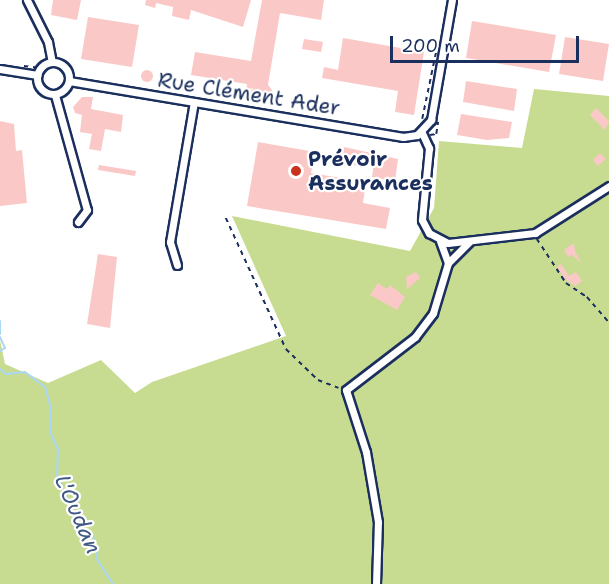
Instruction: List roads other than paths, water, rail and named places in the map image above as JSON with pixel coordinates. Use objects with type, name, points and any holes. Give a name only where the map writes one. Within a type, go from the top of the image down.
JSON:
[{"type":"street","points":[[27,0],[48,42],[52,62]]},
{"type":"street","points":[[448,263],[439,240],[424,228],[422,220],[429,148],[423,132],[431,120],[452,0]]},
{"type":"street","points":[[52,62],[65,67],[69,81],[63,92],[55,94],[41,89],[38,75],[41,68],[52,62]]},
{"type":"street","points":[[0,69],[38,75]]},
{"type":"street","name":"Rue Clément Ader","points":[[69,81],[403,137],[423,132]]},
{"type":"street","points":[[55,94],[87,210],[78,222]]},
{"type":"street","points":[[177,265],[170,242],[194,102]]},
{"type":"street","points":[[439,240],[470,242],[535,233],[609,186]]},
{"type":"street","points":[[376,584],[378,522],[366,452],[346,390],[415,337],[433,313],[448,263],[470,242]]},
{"type":"waterway","name":"L'Oudan","points":[[0,321],[0,334]]},
{"type":"waterway","name":"L'Oudan","points":[[0,337],[5,348],[0,351]]},
{"type":"waterway","name":"L'Oudan","points":[[0,369],[6,374],[25,372],[45,387],[51,408],[50,432],[58,449],[57,475],[81,528],[93,536],[98,561],[113,584]]},
{"type":"place","name":"Prévoir Assurances","points":[[296,171]]}]
